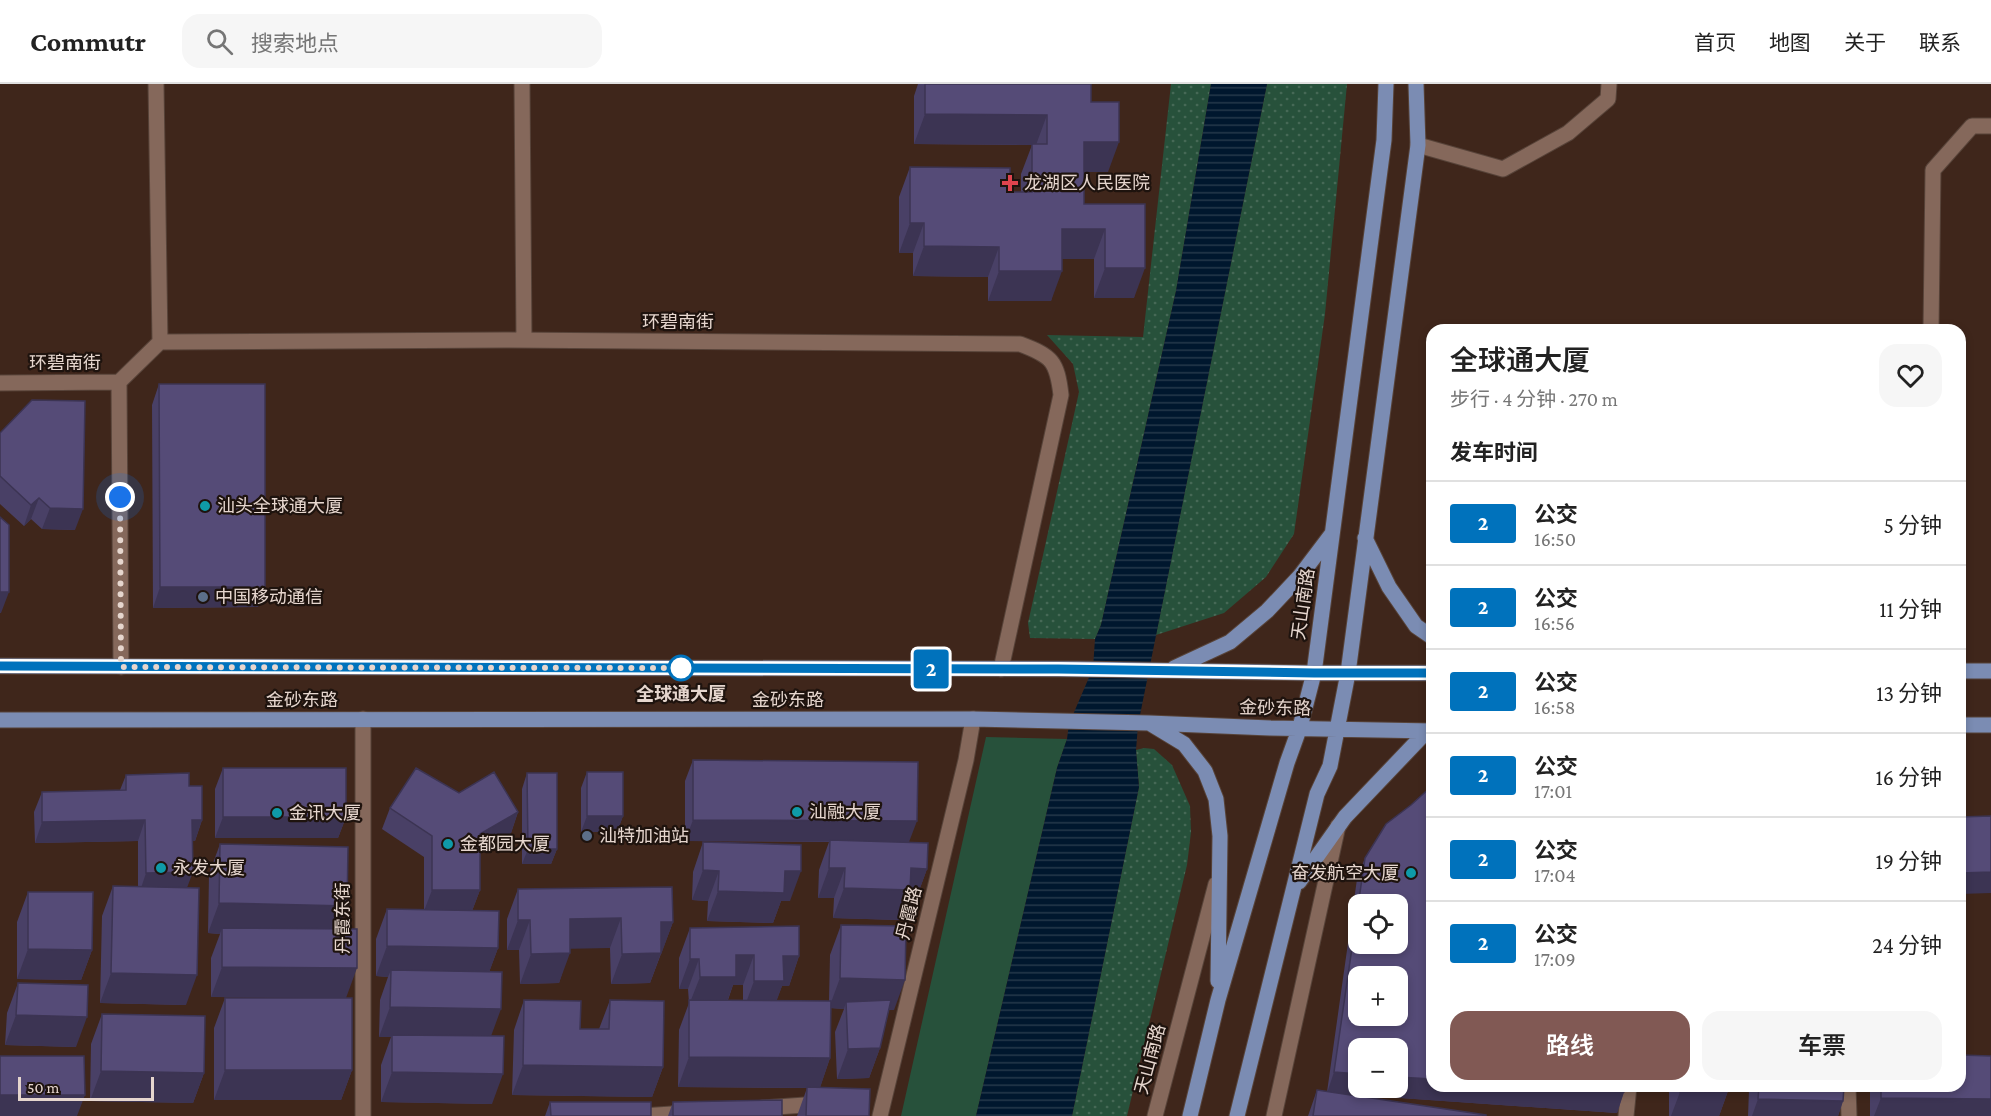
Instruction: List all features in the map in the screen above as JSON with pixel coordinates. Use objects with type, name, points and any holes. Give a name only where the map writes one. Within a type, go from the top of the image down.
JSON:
[{"type":"main road","name":"天山南路","points":[[1190,1116],[1218,1000],[1287,763],[1300,728],[1314,673],[1384,140],[1386,84]]},
{"type":"main road","points":[[1237,1116],[1317,794],[1330,766],[1348,673],[1418,145],[1416,84]]},
{"type":"main road","points":[[1163,670],[1230,642],[1267,611],[1300,576],[1333,532]]},
{"type":"main road","points":[[1365,538],[1389,587],[1416,626],[1426,633]]},
{"type":"main road","name":"金砂东路","points":[[0,666],[1077,669],[1426,673]]},
{"type":"main road","points":[[1966,671],[1991,670]]},
{"type":"main road","name":"金砂东路","points":[[0,720],[973,719],[1426,731]]},
{"type":"main road","points":[[1149,723],[1184,744],[1205,771],[1216,799],[1220,836],[1218,1000]]},
{"type":"main road","points":[[1966,725],[1991,725]]},
{"type":"main road","points":[[1293,889],[1345,817],[1426,735]]},
{"type":"street","points":[[156,84],[160,342]]},
{"type":"street","points":[[522,84],[524,340]]},
{"type":"street","points":[[1418,145],[1503,169],[1568,133],[1608,99],[1610,84]]},
{"type":"street","points":[[1931,324],[1933,170],[1972,126],[1991,126]]},
{"type":"street","name":"环碧南街","points":[[0,383],[119,382],[160,342],[524,340],[1020,344],[1044,353],[1059,372],[1061,394],[1001,669]]},
{"type":"street","points":[[119,382],[121,667]]},
{"type":"street","name":"丹霞东街","points":[[363,719],[363,1116]]},
{"type":"street","name":"丹霞路","points":[[880,1116],[878,1100],[966,760],[973,719]]},
{"type":"street","points":[[1274,1116],[1338,826]]},
{"type":"street","name":"天山南路","points":[[1155,1116],[1220,872]]},
{"type":"street","points":[[1626,1116],[1628,1092]]},
{"type":"street","points":[[1848,1092],[1849,1116]]},
{"type":"street","points":[[746,1109],[838,1103]]},
{"type":"street","points":[[642,1116],[700,1112]]},
{"type":"green space","points":[[1171,84],[1211,84],[1176,291],[1101,625],[1095,639],[1030,638],[1028,623],[1079,392],[1073,364],[1047,335],[1143,337]]},
{"type":"green space","points":[[1267,84],[1347,84],[1325,314],[1294,534],[1266,577],[1224,613],[1156,635]]},
{"type":"green space","points":[[986,737],[1067,739],[1057,768],[976,1116],[901,1116]]},
{"type":"green space","points":[[1154,749],[1172,765],[1190,806],[1191,832],[1187,865],[1127,1116],[1072,1116],[1139,787],[1136,750]]},
{"type":"water","points":[[1211,84],[1267,84],[1138,725],[1136,750],[1139,787],[1072,1116],[976,1116],[1057,768],[1067,739],[1069,724],[1093,668],[1095,639],[1101,625],[1176,291]]},
{"type":"building","points":[[925,84],[1091,84],[1091,102],[1119,102],[1119,142],[1084,142],[1084,204],[1145,204],[1145,268],[1105,268],[1105,229],[1062,229],[1062,271],[999,271],[999,247],[924,246],[924,223],[910,223],[910,167],[1010,168],[1010,192],[1032,192],[1032,144],[1047,144],[1047,115],[925,114]]},
{"type":"building","name":"汕头全球通大厦","points":[[159,384],[265,384],[265,587],[160,587]]},
{"type":"building","points":[[32,400],[85,401],[83,509],[50,508],[39,498],[31,505],[0,476],[0,433]]},
{"type":"building","points":[[0,517],[9,525],[9,592],[0,592]]},
{"type":"building","name":"汕融大厦","points":[[693,760],[918,762],[917,821],[693,820]]},
{"type":"building","points":[[223,768],[346,768],[346,817],[223,817]]},
{"type":"building","name":"金都园大厦","points":[[416,768],[459,793],[494,772],[518,812],[480,834],[480,890],[432,890],[432,836],[390,808]]},
{"type":"building","points":[[587,772],[623,772],[623,816],[587,816]]},
{"type":"building","points":[[189,773],[189,786],[202,786],[202,820],[192,820],[193,872],[146,873],[145,820],[42,822],[42,792],[126,790],[126,775]]},
{"type":"building","points":[[527,773],[557,773],[557,849],[528,849]]},
{"type":"building","points":[[1426,791],[1426,1079],[1408,1078],[1408,1038],[1348,1038],[1348,1073],[1334,1072],[1348,975],[1348,1026],[1408,1026],[1408,966],[1349,966],[1351,954],[1408,954],[1408,894],[1360,894],[1365,858],[1386,824]]},
{"type":"building","points":[[1991,816],[1991,872],[1966,873],[1966,817]]},
{"type":"building","points":[[830,840],[928,843],[927,869],[911,868],[910,890],[844,888],[845,868],[829,868]]},
{"type":"building","points":[[703,842],[801,845],[801,871],[785,871],[784,893],[718,891],[719,871],[703,870]]},
{"type":"building","points":[[220,844],[348,847],[347,906],[219,903]]},
{"type":"building","points":[[113,886],[199,888],[197,975],[111,973]]},
{"type":"building","points":[[672,887],[673,922],[661,922],[661,953],[622,954],[621,918],[570,919],[570,953],[531,954],[530,920],[518,920],[518,889]]},
{"type":"building","points":[[28,892],[93,892],[92,950],[28,949]]},
{"type":"building","points":[[387,909],[499,911],[498,948],[387,946]]},
{"type":"building","points":[[841,925],[906,926],[905,980],[840,978]]},
{"type":"building","points":[[799,926],[799,956],[783,956],[784,981],[754,981],[754,955],[736,955],[736,977],[700,977],[699,959],[690,959],[690,928]]},
{"type":"building","points":[[222,928],[357,929],[357,968],[222,967]]},
{"type":"building","points":[[391,970],[502,972],[501,1009],[390,1007]]},
{"type":"building","points":[[18,983],[88,985],[87,1017],[16,1015]]},
{"type":"building","points":[[225,998],[352,998],[352,1070],[225,1070]]},
{"type":"building","points":[[524,1000],[581,1001],[580,1029],[609,1029],[610,1000],[664,1001],[663,1067],[523,1065]]},
{"type":"building","points":[[689,1000],[831,1001],[830,1058],[689,1057]]},
{"type":"building","points":[[891,1000],[880,1048],[848,1049],[846,1002]]},
{"type":"building","points":[[102,1014],[205,1016],[204,1073],[101,1071]]},
{"type":"building","points":[[392,1035],[504,1036],[503,1074],[392,1072]]},
{"type":"building","points":[[1966,1055],[1991,1056],[1991,1099],[1881,1098],[1881,1092],[1966,1092]]},
{"type":"building","points":[[0,1056],[84,1056],[85,1095],[0,1095]]},
{"type":"building","points":[[807,1087],[870,1089],[869,1116],[806,1116]]},
{"type":"building","points":[[1317,1090],[1348,1095],[1348,1098],[1371,1098],[1486,1115],[1486,1116],[1313,1116]]},
{"type":"building","points":[[1759,1092],[1844,1092],[1843,1101],[1758,1099]]},
{"type":"building","points":[[782,1100],[782,1116],[673,1116],[673,1102]]},
{"type":"building","points":[[550,1102],[651,1102],[651,1116],[551,1116]]},
{"type":"bus line","name":"2","points":[[0,666],[1058,669],[1426,673]]},
{"type":"place","name":"龙湖区人民医院","points":[[1010,183]]},
{"type":"place","name":"汕头全球通大厦","points":[[205,506]]},
{"type":"place","name":"中国移动通信","points":[[203,597]]},
{"type":"place","name":"全球通大厦","points":[[681,668]]},
{"type":"place","name":"汕融大厦","points":[[797,812]]},
{"type":"place","name":"金讯大厦","points":[[277,813]]},
{"type":"place","name":"汕特加油站","points":[[587,836]]},
{"type":"place","name":"金都园大厦","points":[[448,844]]},
{"type":"place","name":"永发大厦","points":[[161,868]]},
{"type":"place","name":"奋发航空大厦","points":[[1411,873]]},
{"type":"route","points":[[120,497],[121,667],[681,668]]}]
